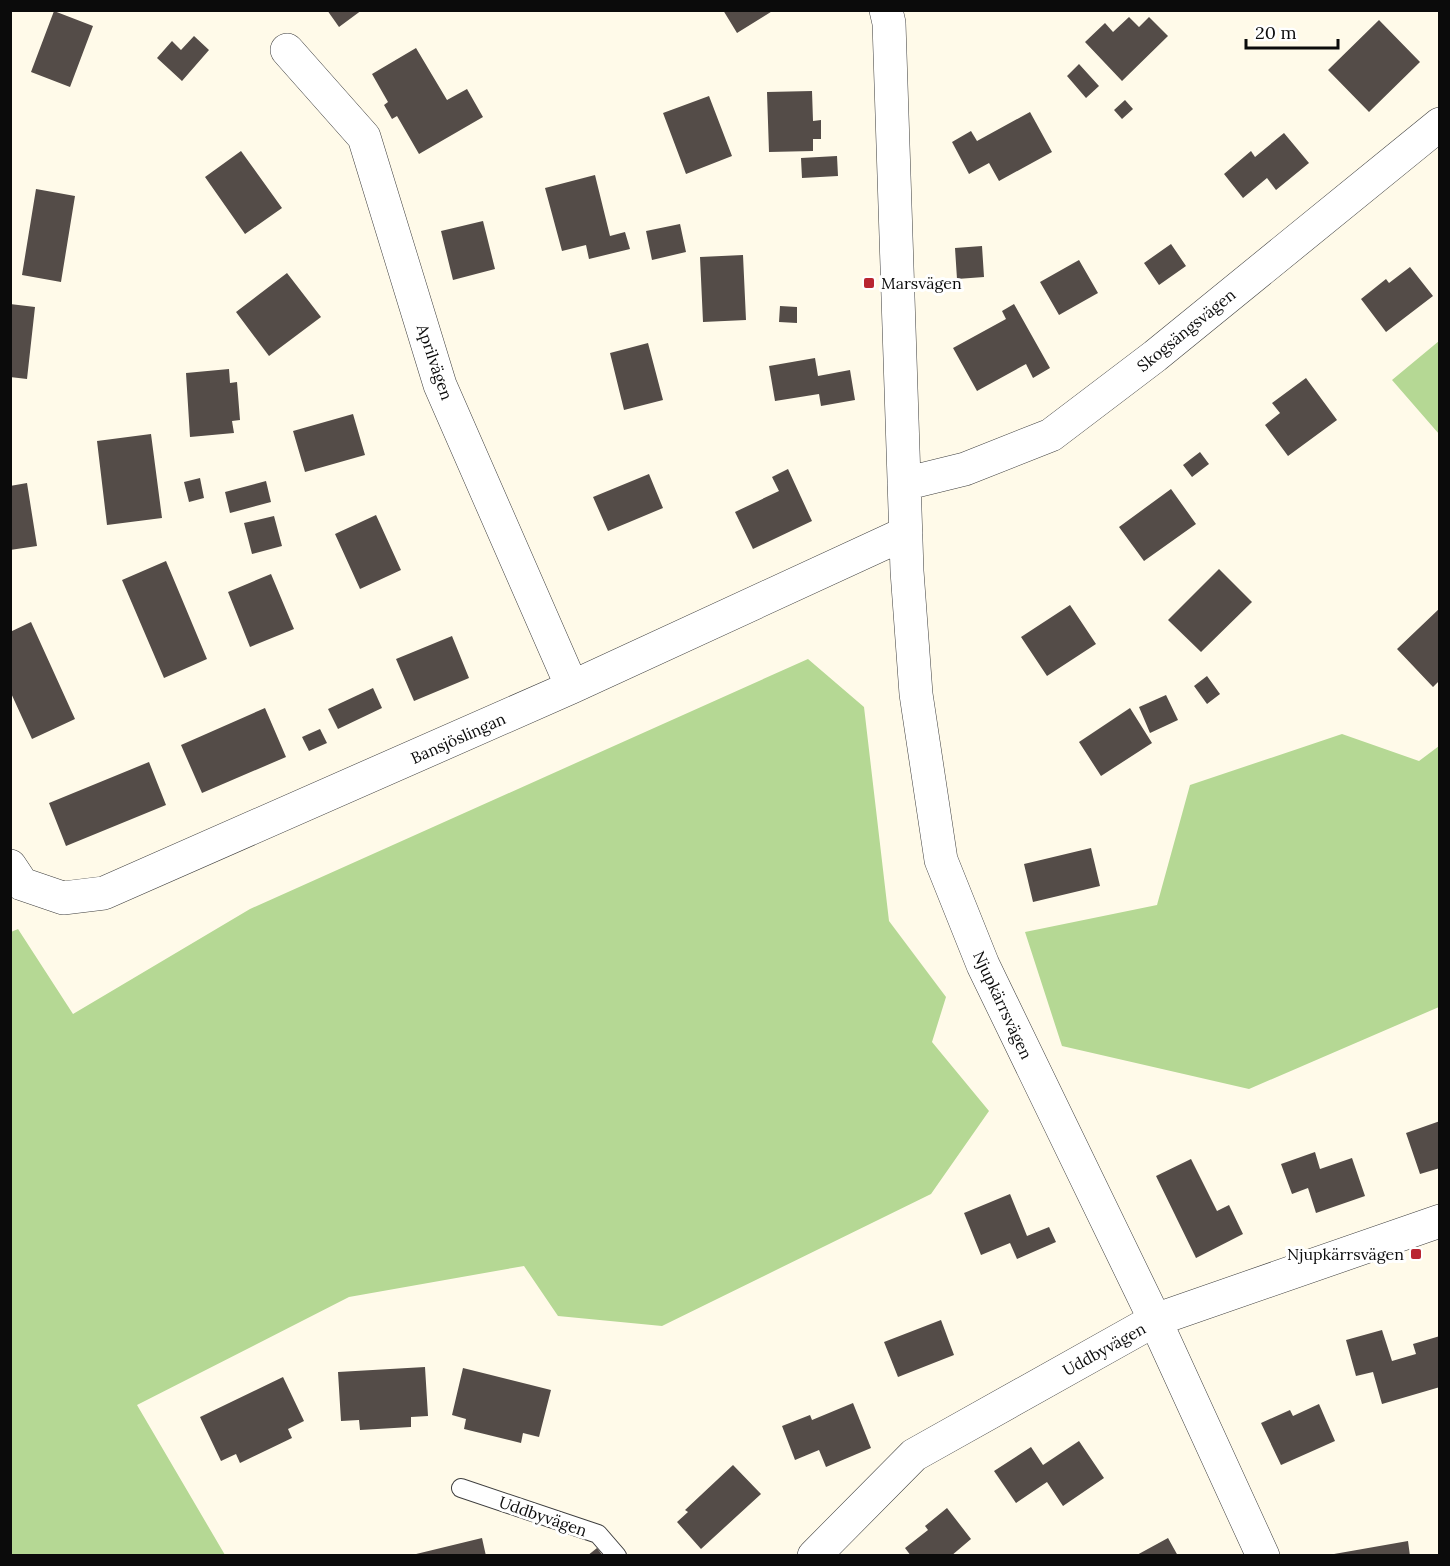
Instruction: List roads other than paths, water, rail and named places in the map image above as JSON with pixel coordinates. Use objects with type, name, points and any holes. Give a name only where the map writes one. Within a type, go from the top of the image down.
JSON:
[{"type":"street","points":[[886,10],[889,23],[904,484]]},
{"type":"street","name":"Aprilvägen","points":[[287,50],[364,137],[440,385],[572,687]]},
{"type":"street","name":"Skogsängsvägen","points":[[904,484],[965,469],[1051,435],[1155,356],[1440,124]]},
{"type":"street","name":"Njupkärrsvägen","points":[[904,484],[916,694],[941,861],[983,965],[1155,1320],[1263,1556]]},
{"type":"street","name":"Bansjöslingan","points":[[11,869],[22,885],[63,897],[104,893],[572,687],[906,533]]},
{"type":"street","name":"Uddbyvägen","points":[[814,1556],[914,1455],[1155,1320],[1440,1221]]},
{"type":"lane","name":"Uddbyvägen","points":[[461,1488],[597,1534],[617,1556]]},
{"type":"place","name":"Marsvägen","points":[[869,283]]},
{"type":"place","name":"Njupkärrsvägen","points":[[1416,1254]]}]
